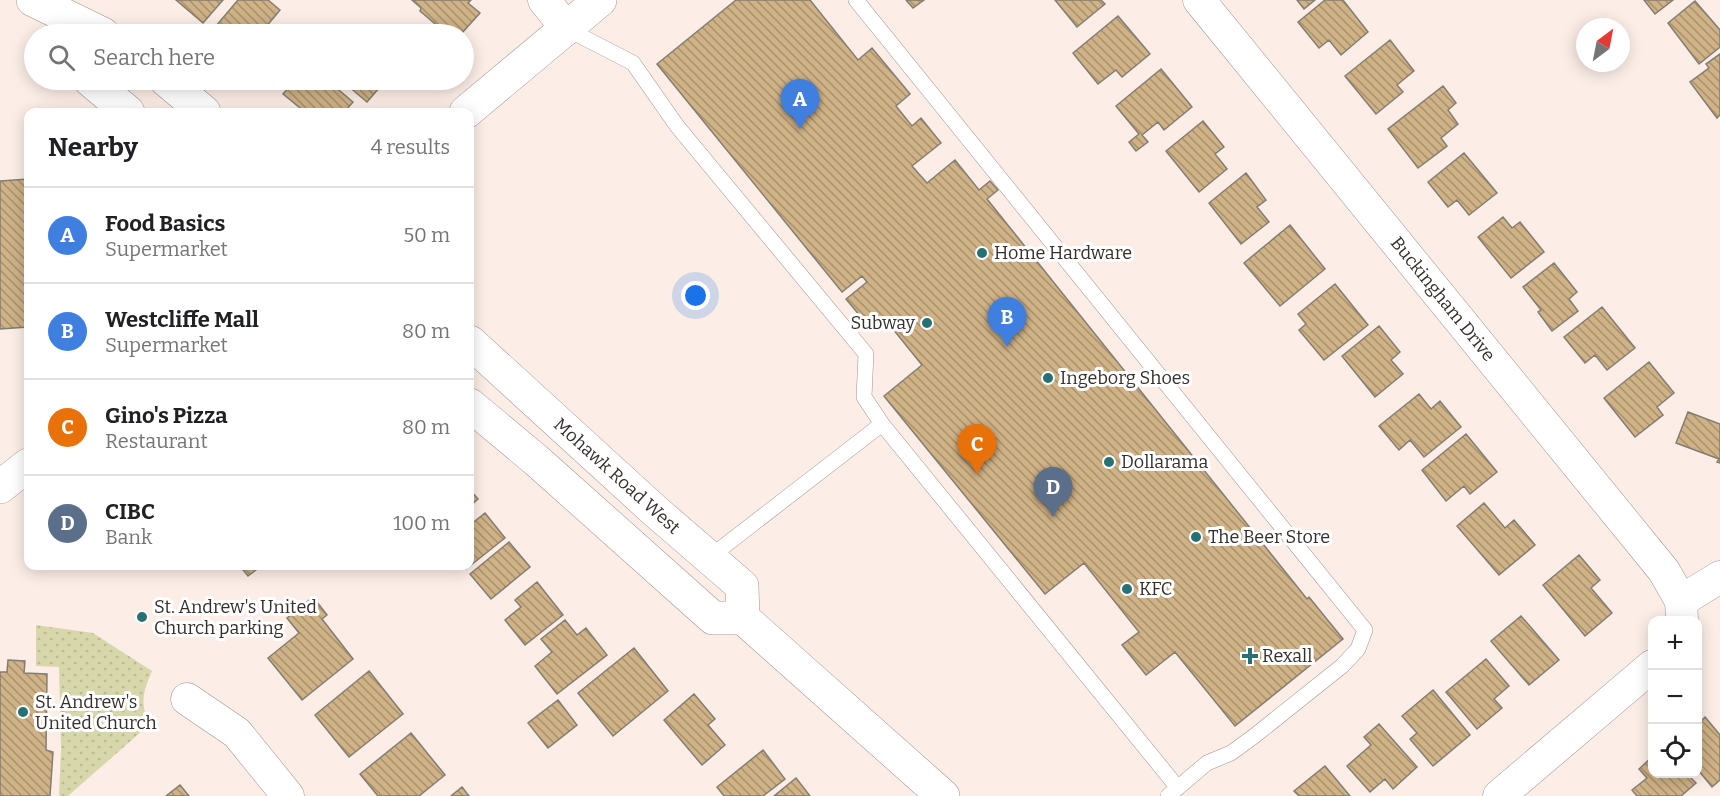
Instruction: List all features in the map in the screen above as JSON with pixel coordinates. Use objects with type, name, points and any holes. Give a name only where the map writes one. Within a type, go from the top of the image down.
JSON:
[{"type":"main road","points":[[471,108],[600,0]]},
{"type":"main road","points":[[35,1],[50,24]]},
{"type":"main road","points":[[35,1],[82,24]]},
{"type":"main road","points":[[102,90],[124,108]]},
{"type":"main road","points":[[178,90],[199,108]]},
{"type":"main road","name":"Mohawk Road West","points":[[474,346],[654,510],[742,586],[743,618]]},
{"type":"main road","points":[[474,408],[536,460],[713,618],[743,618],[943,796]]},
{"type":"main road","points":[[536,460],[657,539],[694,558],[710,557]]},
{"type":"main road","points":[[0,488],[24,468]]},
{"type":"street","points":[[544,0],[567,29]]},
{"type":"street","name":"Buckingham Drive","points":[[1199,0],[1664,571],[1682,611],[1720,577]]},
{"type":"street","points":[[1499,796],[1648,670]]},
{"type":"street","points":[[187,699],[237,733],[288,796]]},
{"type":"lane","points":[[567,29],[633,63],[677,126],[866,354],[864,397],[882,424],[1173,792],[1208,763],[1231,753],[1253,737],[1342,666],[1358,649],[1365,630],[856,0]]},
{"type":"lane","points":[[710,557],[882,424]]},
{"type":"green space","points":[[36,625],[93,633],[152,671],[143,704],[151,723],[68,796],[59,796],[61,749],[59,667],[36,666]]},
{"type":"building","points":[[176,0],[223,0],[203,23]]},
{"type":"building","points":[[238,0],[268,0],[280,10],[268,24],[218,24]]},
{"type":"building","points":[[412,0],[471,0],[468,3],[480,13],[470,24],[435,24],[420,11],[421,8]]},
{"type":"building","points":[[736,0],[810,0],[858,60],[872,48],[910,94],[896,106],[912,126],[921,118],[941,143],[912,166],[927,183],[955,160],[979,190],[990,181],[998,190],[987,199],[1307,599],[1309,597],[1343,639],[1235,726],[1175,652],[1146,675],[1122,645],[1139,632],[1084,563],[1045,594],[884,396],[922,365],[884,318],[871,329],[846,299],[867,282],[862,276],[842,292],[657,64]]},
{"type":"building","points":[[906,0],[924,0],[913,8]]},
{"type":"building","points":[[1055,0],[1101,0],[1105,4],[1077,27]]},
{"type":"building","points":[[1297,0],[1315,0],[1304,9]]},
{"type":"building","points":[[1325,0],[1343,0],[1368,32],[1341,55],[1329,40],[1319,48],[1298,22]]},
{"type":"building","points":[[1644,0],[1673,0],[1655,14]]},
{"type":"building","points":[[1695,1],[1720,30],[1720,47],[1699,64],[1668,23]]},
{"type":"building","points":[[1118,16],[1150,54],[1122,77],[1116,70],[1098,84],[1073,53]]},
{"type":"building","points":[[1390,40],[1414,71],[1397,85],[1403,92],[1376,114],[1345,76]]},
{"type":"building","points":[[1720,54],[1720,115],[1717,118],[1690,82],[1709,68],[1706,64]]},
{"type":"building","points":[[1161,69],[1192,107],[1164,130],[1158,122],[1142,135],[1148,142],[1136,151],[1129,142],[1139,134],[1116,106]]},
{"type":"building","points":[[1443,86],[1456,103],[1448,110],[1458,124],[1441,138],[1447,146],[1418,168],[1388,129]]},
{"type":"building","points":[[287,90],[339,90],[353,102],[348,108],[300,108],[283,94]]},
{"type":"building","points":[[353,90],[377,90],[367,102]]},
{"type":"building","points":[[1203,121],[1224,147],[1215,154],[1227,169],[1199,192],[1166,151]]},
{"type":"building","points":[[1464,153],[1497,193],[1469,215],[1457,200],[1448,207],[1428,182]]},
{"type":"building","points":[[1246,173],[1266,200],[1257,207],[1269,222],[1241,244],[1209,203]]},
{"type":"building","points":[[24,179],[24,327],[0,329],[0,181]]},
{"type":"building","points":[[1503,217],[1512,228],[1520,222],[1544,252],[1511,278],[1478,237]]},
{"type":"building","points":[[1290,225],[1325,269],[1280,306],[1244,263]]},
{"type":"building","points":[[1554,263],[1577,292],[1569,299],[1578,311],[1552,331],[1538,312],[1541,310],[1523,287]]},
{"type":"building","points":[[1335,284],[1368,325],[1324,360],[1299,330],[1306,324],[1298,314]]},
{"type":"building","points":[[1602,307],[1635,348],[1607,370],[1595,355],[1585,363],[1564,337]]},
{"type":"building","points":[[1379,326],[1400,352],[1391,360],[1403,374],[1375,397],[1342,356]]},
{"type":"building","points":[[1649,362],[1674,393],[1657,407],[1663,415],[1635,437],[1604,398]]},
{"type":"building","points":[[1419,394],[1431,409],[1440,401],[1461,427],[1424,457],[1410,440],[1399,450],[1379,426]]},
{"type":"building","points":[[1688,412],[1720,424],[1720,463],[1717,462],[1719,459],[1676,443]]},
{"type":"building","points":[[1466,434],[1497,472],[1470,494],[1464,486],[1446,501],[1422,470]]},
{"type":"building","points":[[1484,503],[1505,528],[1514,520],[1535,545],[1499,575],[1457,526]]},
{"type":"building","points":[[485,513],[505,538],[474,563],[474,522]]},
{"type":"building","points":[[509,542],[530,567],[491,599],[470,574]]},
{"type":"building","points":[[1579,555],[1600,580],[1591,588],[1612,613],[1585,636],[1543,585]]},
{"type":"building","points":[[243,570],[256,570],[248,576]]},
{"type":"building","points":[[537,582],[563,615],[525,645],[505,620],[521,607],[515,600]]},
{"type":"building","points":[[313,597],[327,615],[322,619],[353,659],[302,700],[268,658],[299,633],[287,618]]},
{"type":"building","points":[[1521,616],[1559,660],[1529,685],[1491,641]]},
{"type":"building","points":[[565,620],[577,635],[586,628],[607,655],[557,694],[535,666],[552,652],[541,639]]},
{"type":"building","points":[[634,648],[668,691],[613,736],[578,693]]},
{"type":"building","points":[[1486,659],[1509,686],[1494,699],[1502,708],[1477,729],[1446,692]]},
{"type":"building","name":"St. Andrew's United Church","points":[[8,660],[25,661],[24,673],[47,674],[46,750],[53,752],[50,796],[0,796],[0,672],[7,672]]},
{"type":"building","points":[[369,671],[403,714],[349,757],[315,715]]},
{"type":"building","points":[[1433,690],[1470,735],[1433,766],[1410,739],[1417,733],[1402,716]]},
{"type":"building","points":[[694,694],[715,719],[708,725],[725,745],[702,765],[664,720]]},
{"type":"building","points":[[558,700],[577,725],[548,748],[528,723]]},
{"type":"building","points":[[1705,717],[1720,735],[1720,780],[1712,787],[1702,775],[1702,720]]},
{"type":"building","points":[[1379,724],[1417,767],[1393,789],[1385,779],[1370,792],[1347,766],[1371,745],[1364,737]]},
{"type":"building","points":[[411,733],[445,775],[419,796],[378,796],[360,774]]},
{"type":"building","points":[[763,750],[785,779],[763,796],[724,796],[717,787]]},
{"type":"building","points":[[1648,761],[1648,778],[1691,778],[1696,783],[1681,796],[1637,796],[1632,790],[1647,778],[1639,769]]},
{"type":"building","points":[[1325,766],[1350,796],[1299,796],[1294,791]]},
{"type":"building","points":[[796,778],[810,796],[774,796]]},
{"type":"building","points":[[180,785],[189,796],[166,796]]},
{"type":"building","points":[[462,787],[469,796],[451,796]]},
{"type":"place","name":"Food Basics","points":[[800,129]]},
{"type":"place","name":"Home Hardware","points":[[982,253]]},
{"type":"place","name":"Subway","points":[[927,323]]},
{"type":"place","name":"Westcliffe Mall","points":[[1007,347]]},
{"type":"place","name":"Ingeborg Shoes","points":[[1048,378]]},
{"type":"place","name":"Dollarama","points":[[1109,462]]},
{"type":"place","name":"Gino's Pizza","points":[[977,474]]},
{"type":"place","name":"CIBC","points":[[1053,517]]},
{"type":"place","name":"The Beer Store","points":[[1196,537]]},
{"type":"place","name":"KFC","points":[[1127,589]]},
{"type":"place","name":"St. Andrew's United Church parking","points":[[142,617]]},
{"type":"place","name":"Rexall","points":[[1250,656]]},
{"type":"place","name":"St. Andrew's United Church","points":[[23,712]]}]
